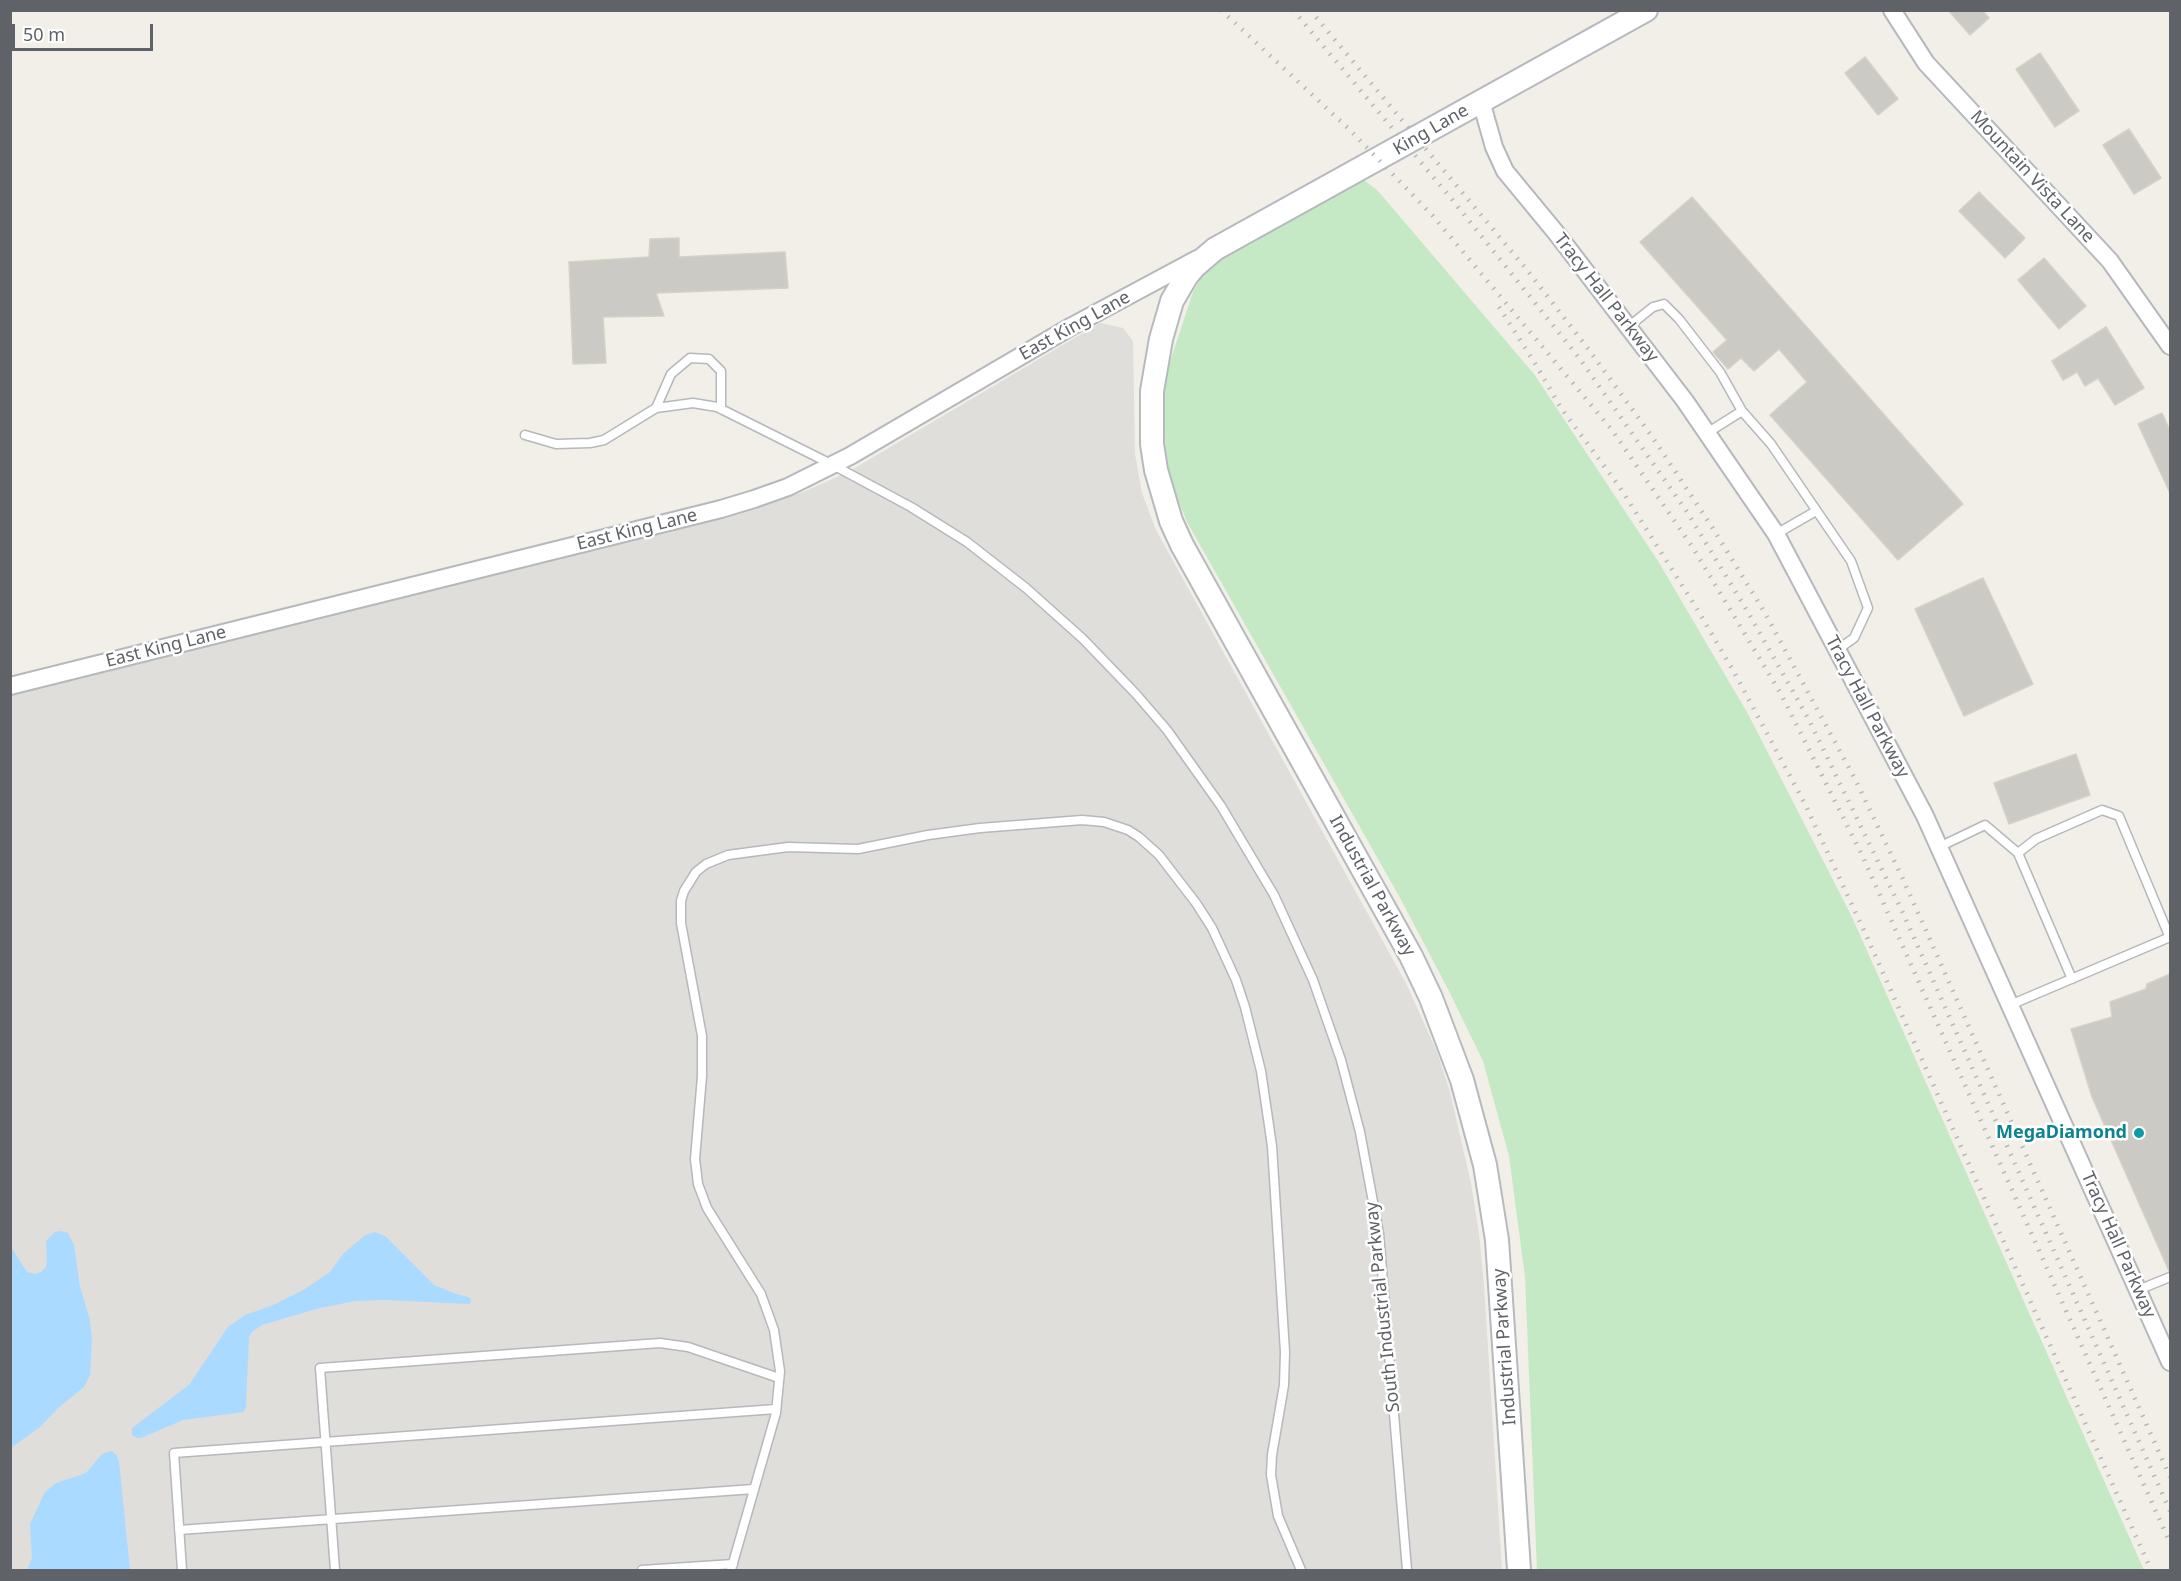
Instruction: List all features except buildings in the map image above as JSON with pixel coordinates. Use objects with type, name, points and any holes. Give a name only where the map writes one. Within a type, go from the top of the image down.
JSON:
[{"type":"street","name":"King Lane","points":[[1215,249],[1646,10]]},
{"type":"street","name":"Mountain Vista Lane","points":[[1892,10],[1926,63],[2110,261],[2170,346]]},
{"type":"street","name":"Tracy Hall Parkway","points":[[1481,101],[1494,147],[1505,171],[1557,234],[1685,401],[1776,534],[1925,816],[2170,1362]]},
{"type":"street","name":"East King Lane","points":[[10,686],[721,509],[788,487],[833,465],[1072,326],[1215,249]]},
{"type":"street","name":"Industrial Parkway","points":[[1215,249],[1194,267],[1178,289],[1167,314],[1155,364],[1151,399],[1152,444],[1156,470],[1171,521],[1182,545],[1411,956],[1431,998],[1462,1080],[1485,1166],[1497,1240],[1519,1570]]},
{"type":"lane","points":[[1628,327],[1653,307],[1664,304],[1679,319],[1720,372],[1742,411],[1771,444],[1851,561],[1868,608],[1854,638],[1837,650]]},
{"type":"lane","points":[[525,435],[556,444],[590,443],[604,440],[656,408],[671,374],[690,358],[709,359],[721,371],[721,409]]},
{"type":"lane","name":"South Industrial Parkway","points":[[656,408],[693,403],[721,409],[911,507],[967,542],[1026,588],[1083,639],[1136,694],[1195,767],[1243,841],[1274,895],[1304,959],[1330,1024],[1351,1095],[1379,1234],[1407,1570]]},
{"type":"lane","points":[[1707,433],[1742,411]]},
{"type":"lane","points":[[1776,534],[1816,511]]},
{"type":"lane","points":[[2010,1005],[2170,938],[2119,816],[2102,810],[2036,839],[2018,853]]},
{"type":"lane","points":[[642,1570],[732,1567],[776,1409],[779,1378],[778,1349],[769,1312],[752,1277],[706,1208],[698,1184],[695,1159],[702,1076],[702,1036],[680,912],[681,901],[689,881],[701,868],[717,858],[762,849],[858,849],[928,835],[980,828],[1082,820],[1115,825],[1150,845],[1196,903],[1212,928],[1236,980],[1252,1035],[1264,1090],[1272,1146],[1285,1352],[1284,1385],[1271,1474],[1278,1516],[1301,1570]]},
{"type":"lane","points":[[1939,847],[1985,825],[2018,853],[2072,979]]},
{"type":"lane","points":[[2138,1290],[2170,1277]]},
{"type":"lane","points":[[335,1570],[320,1368],[660,1343],[688,1347],[779,1378]]},
{"type":"lane","points":[[182,1570],[174,1453],[776,1409]]},
{"type":"lane","points":[[179,1530],[754,1489]]},
{"type":"shaded area","points":[[1100,323],[1123,328],[1133,341],[1135,454],[1142,493],[1156,530],[1406,983],[1437,1052],[1450,1092],[1471,1183],[1479,1234],[1502,1570],[11,1570],[11,694],[773,502],[801,493],[848,472]]},
{"type":"green space","points":[[1360,177],[1378,191],[1534,374],[1658,561],[1748,714],[1851,915],[2144,1570],[1537,1570],[1525,1277],[1509,1156],[1483,1061],[1399,896],[1187,522],[1173,487],[1165,454],[1163,414],[1166,374],[1193,292],[1207,267],[1234,247]]},
{"type":"water","points":[[55,1232],[68,1233],[74,1245],[80,1287],[90,1320],[92,1340],[90,1375],[84,1387],[58,1408],[40,1427],[11,1448],[11,1247],[27,1272],[35,1274],[46,1267],[46,1241]]},
{"type":"water","points":[[375,1232],[385,1236],[434,1285],[468,1297],[471,1299],[470,1304],[355,1301],[316,1309],[262,1325],[249,1337],[244,1412],[183,1420],[141,1438],[132,1435],[132,1428],[189,1385],[228,1327],[245,1315],[273,1305],[305,1289],[330,1272],[343,1254],[364,1236]]},
{"type":"water","points":[[112,1451],[119,1461],[130,1570],[27,1570],[32,1558],[30,1524],[45,1492],[56,1483],[86,1473],[102,1454]]},
{"type":"railway","points":[[1221,10],[1350,130],[1433,216],[1612,430],[1693,548],[1781,694],[1862,855],[2170,1543]]},
{"type":"railway","points":[[1293,10],[1450,197],[1580,359],[1687,512],[1749,614],[1809,720],[1903,913],[2170,1511]]},
{"type":"railway","points":[[1310,10],[1527,270],[1589,350],[1653,438],[1765,613],[1855,779],[1902,877],[2170,1477]]},
{"type":"railway","points":[[1499,307],[1561,408],[1619,486],[1697,609],[1734,672],[1805,804],[2151,1570]]},
{"type":"place","name":"MegaDiamond","points":[[2139,1133]]}]
